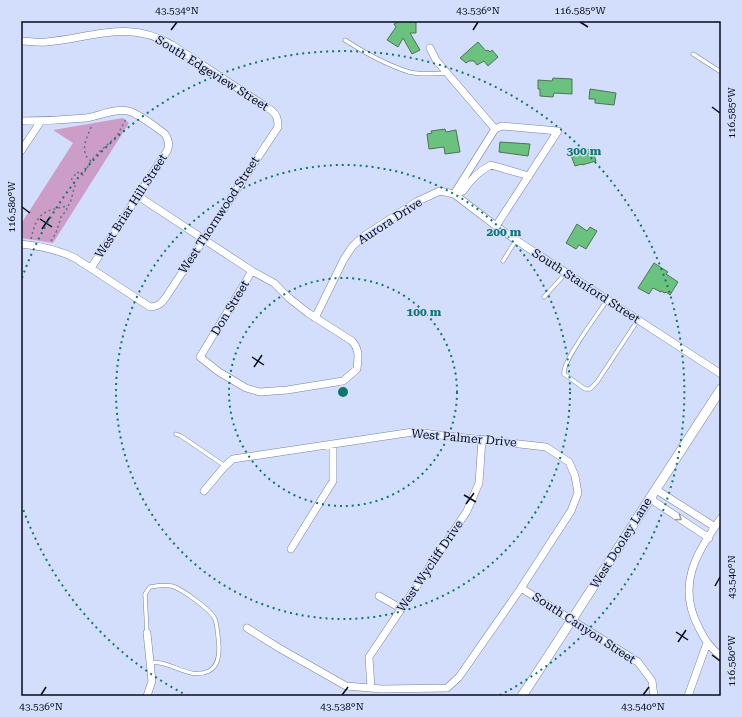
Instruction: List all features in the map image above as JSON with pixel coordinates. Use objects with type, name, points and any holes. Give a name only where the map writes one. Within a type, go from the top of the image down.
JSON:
[{"type":"street","name":"South Edgeview Street","points":[[21,41],[44,42],[116,31],[131,31],[149,34],[172,45],[271,110],[276,114],[278,120]]},
{"type":"street","points":[[430,48],[436,60],[495,129]]},
{"type":"street","points":[[21,121],[42,121],[92,116],[118,111],[130,112]]},
{"type":"street","name":"West Briar Hill Street","points":[[91,268],[167,151],[169,142],[165,134],[130,112]]},
{"type":"street","name":"West Thornwood Street","points":[[91,268],[150,307],[155,307],[162,304],[278,127],[278,120]]},
{"type":"street","points":[[21,151],[42,121]]},
{"type":"street","points":[[454,194],[495,129],[502,126],[558,131],[496,226]]},
{"type":"street","points":[[454,194],[464,191],[468,184],[480,172],[492,165],[529,176]]},
{"type":"street","name":"Aurora Drive","points":[[315,318],[344,259],[352,247],[361,238],[418,201],[440,191],[454,194]]},
{"type":"street","name":"South Stanford Street","points":[[454,194],[516,240],[721,374]]},
{"type":"street","points":[[138,196],[252,271]]},
{"type":"street","points":[[21,244],[49,248],[64,253],[91,268]]},
{"type":"street","name":"Don Street","points":[[252,271],[274,283],[289,298],[315,318],[352,341],[358,347],[357,369],[342,381],[260,392],[246,388],[232,380],[200,357],[252,271]]},
{"type":"street","name":"West Dooley Lane","points":[[522,696],[721,389]]},
{"type":"street","name":"West Palmer Drive","points":[[204,491],[225,466],[233,459],[413,432],[546,447],[569,462],[575,476],[578,494],[571,511],[521,588]]},
{"type":"street","name":"West Wycliff Drive","points":[[370,688],[369,657],[466,511],[479,483],[482,439]]},
{"type":"street","points":[[291,549],[333,481],[333,444]]},
{"type":"street","points":[[655,489],[715,527]]},
{"type":"street","points":[[649,498],[709,538]]},
{"type":"street","points":[[721,518],[697,557],[688,583],[688,592],[693,617],[706,643],[721,656]]},
{"type":"street","name":"South Canyon Street","points":[[247,628],[346,686],[382,689],[447,688],[459,677],[521,588],[638,662],[652,681],[654,696]]},
{"type":"street","points":[[379,596],[402,609]]},
{"type":"street","points":[[147,633],[152,681],[147,696]]},
{"type":"street","points":[[688,696],[706,643]]},
{"type":"lane","points":[[345,40],[369,55],[410,72],[430,74],[448,73]]},
{"type":"lane","points":[[693,54],[721,72]]},
{"type":"lane","points":[[503,261],[516,240]]},
{"type":"lane","points":[[544,296],[566,273]]},
{"type":"lane","points":[[607,300],[563,369],[564,374],[585,389],[590,389],[597,382],[638,320]]},
{"type":"lane","points":[[176,434],[225,466]]},
{"type":"lane","points":[[147,633],[145,594],[150,587],[158,586],[172,586],[191,597],[210,611],[215,620],[218,632],[219,653],[216,665],[208,671],[195,673],[179,670],[157,661],[150,662]]},
{"type":"path","points":[[49,248],[59,222],[71,200],[73,189],[76,184],[71,180],[77,172],[83,175],[91,161],[117,136],[130,112]]},
{"type":"path","points":[[91,161],[87,157],[85,140],[93,122],[92,116]]},
{"type":"path","points":[[30,245],[32,232],[40,215],[49,210],[68,206]]},
{"type":"shaded area","points":[[123,118],[129,123],[53,243],[21,238],[21,224],[73,143],[53,130]]},
{"type":"building","points":[[400,21],[416,22],[416,33],[410,33],[420,50],[412,54],[403,38],[398,47],[387,40],[396,27],[394,24]]},
{"type":"building","points":[[478,42],[486,51],[488,50],[490,52],[492,50],[498,57],[488,66],[484,61],[477,65],[474,61],[469,61],[466,63],[460,58]]},
{"type":"building","points":[[553,78],[572,79],[572,94],[554,93],[553,97],[540,96],[538,80],[552,81]]},
{"type":"building","points":[[590,89],[616,93],[614,105],[595,103],[595,99],[589,99]]},
{"type":"building","points":[[445,129],[446,132],[456,130],[460,152],[445,154],[444,147],[429,149],[427,134],[432,133],[431,131]]},
{"type":"building","points":[[500,142],[530,144],[528,156],[499,152]]},
{"type":"building","points":[[592,148],[596,161],[575,166],[571,155]]},
{"type":"building","points":[[577,224],[587,231],[590,227],[597,231],[586,249],[579,245],[576,249],[566,243]]},
{"type":"building","points":[[654,263],[668,272],[666,274],[678,282],[670,295],[666,292],[661,292],[653,288],[649,294],[638,288]]}]
